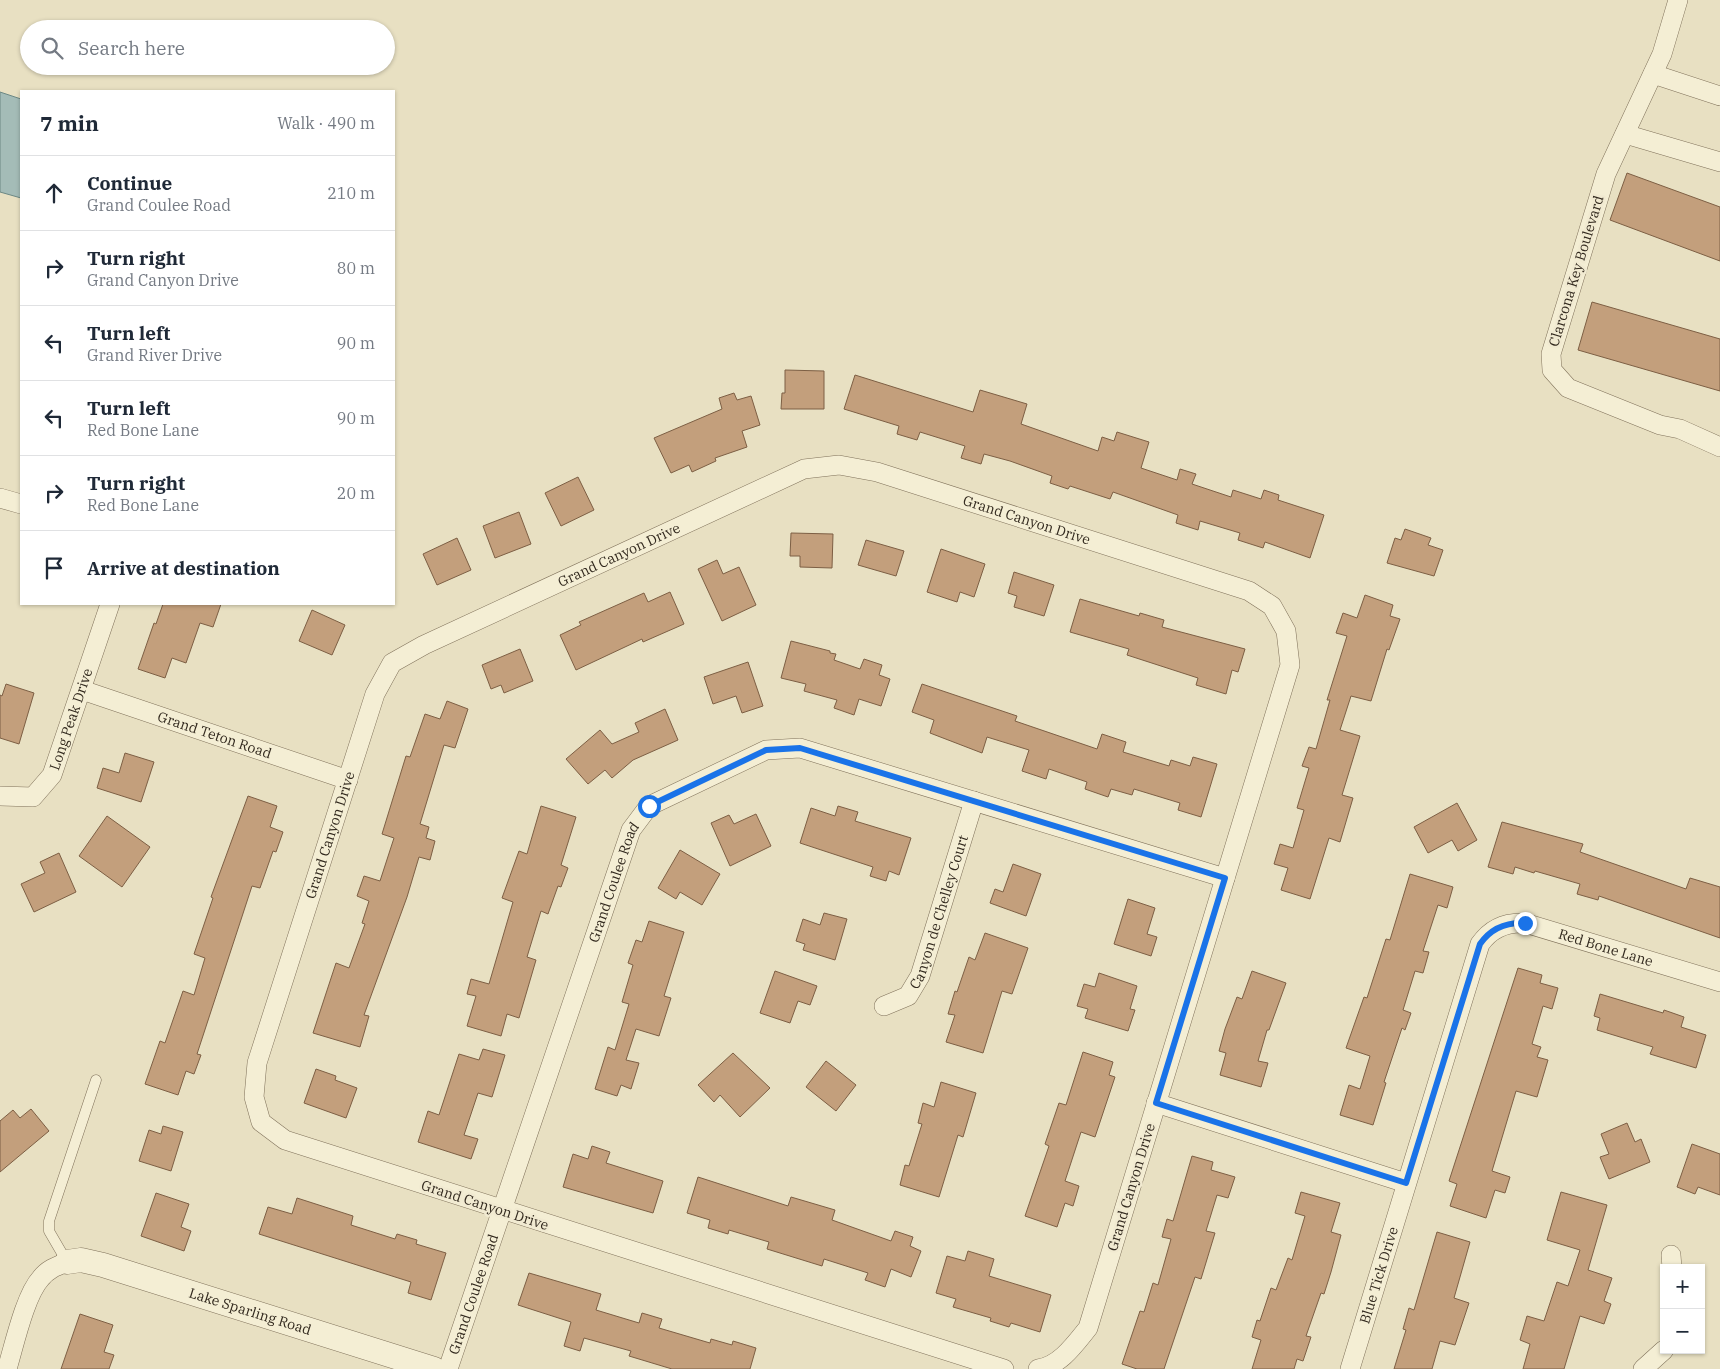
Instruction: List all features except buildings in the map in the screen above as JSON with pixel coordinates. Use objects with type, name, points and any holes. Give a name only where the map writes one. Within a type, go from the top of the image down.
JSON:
[{"type":"street","name":"Clarcona Key Boulevard","points":[[1678,0],[1662,54],[1606,174],[1551,354],[1551,366],[1568,388],[1660,425],[1680,429],[1720,447]]},
{"type":"street","points":[[1653,74],[1720,96]]},
{"type":"street","points":[[1625,134],[1720,162]]},
{"type":"street","name":"Grand Canyon Drive","points":[[1004,1369],[285,1140],[260,1122],[254,1097],[257,1063],[374,694],[392,663],[424,646],[804,469],[839,465],[877,472],[1249,591],[1272,606],[1286,631],[1290,665],[1088,1328],[1070,1350],[1047,1368],[1038,1369]]},
{"type":"street","points":[[0,498],[20,504]]},
{"type":"street","name":"Long Peak Drive","points":[[0,796],[33,797],[52,775],[110,605]]},
{"type":"street","name":"Grand Teton Road","points":[[82,690],[348,780]]},
{"type":"street","name":"Grand Coulee Road","points":[[448,1369],[500,1210],[631,830],[649,806],[766,750],[800,748],[1225,878]]},
{"type":"street","name":"Canyon de Chelley Court","points":[[884,1006],[908,996],[920,976],[974,801]]},
{"type":"street","name":"Red Bone Lane","points":[[1406,1183],[1480,944],[1486,935],[1498,927],[1512,922],[1525,923],[1720,982]]},
{"type":"street","points":[[1156,1103],[1406,1183]]},
{"type":"street","name":"Blue Tick Drive","points":[[1350,1369],[1406,1183]]},
{"type":"street","name":"Lake Sparling Road","points":[[67,1262],[81,1260],[103,1264],[434,1369]]},
{"type":"street","points":[[7,1369],[28,1301],[39,1279],[50,1269],[67,1262]]},
{"type":"street","points":[[1643,1369],[1660,1354]]},
{"type":"lane","points":[[67,1262],[49,1230],[48,1221],[96,1080]]},
{"type":"water","points":[[0,92],[20,99],[20,198],[0,192]]},
{"type":"route","points":[[649,806],[766,750],[800,748],[1225,878],[1156,1103],[1406,1183],[1480,944],[1486,935],[1498,927],[1512,922],[1525,923]]}]
